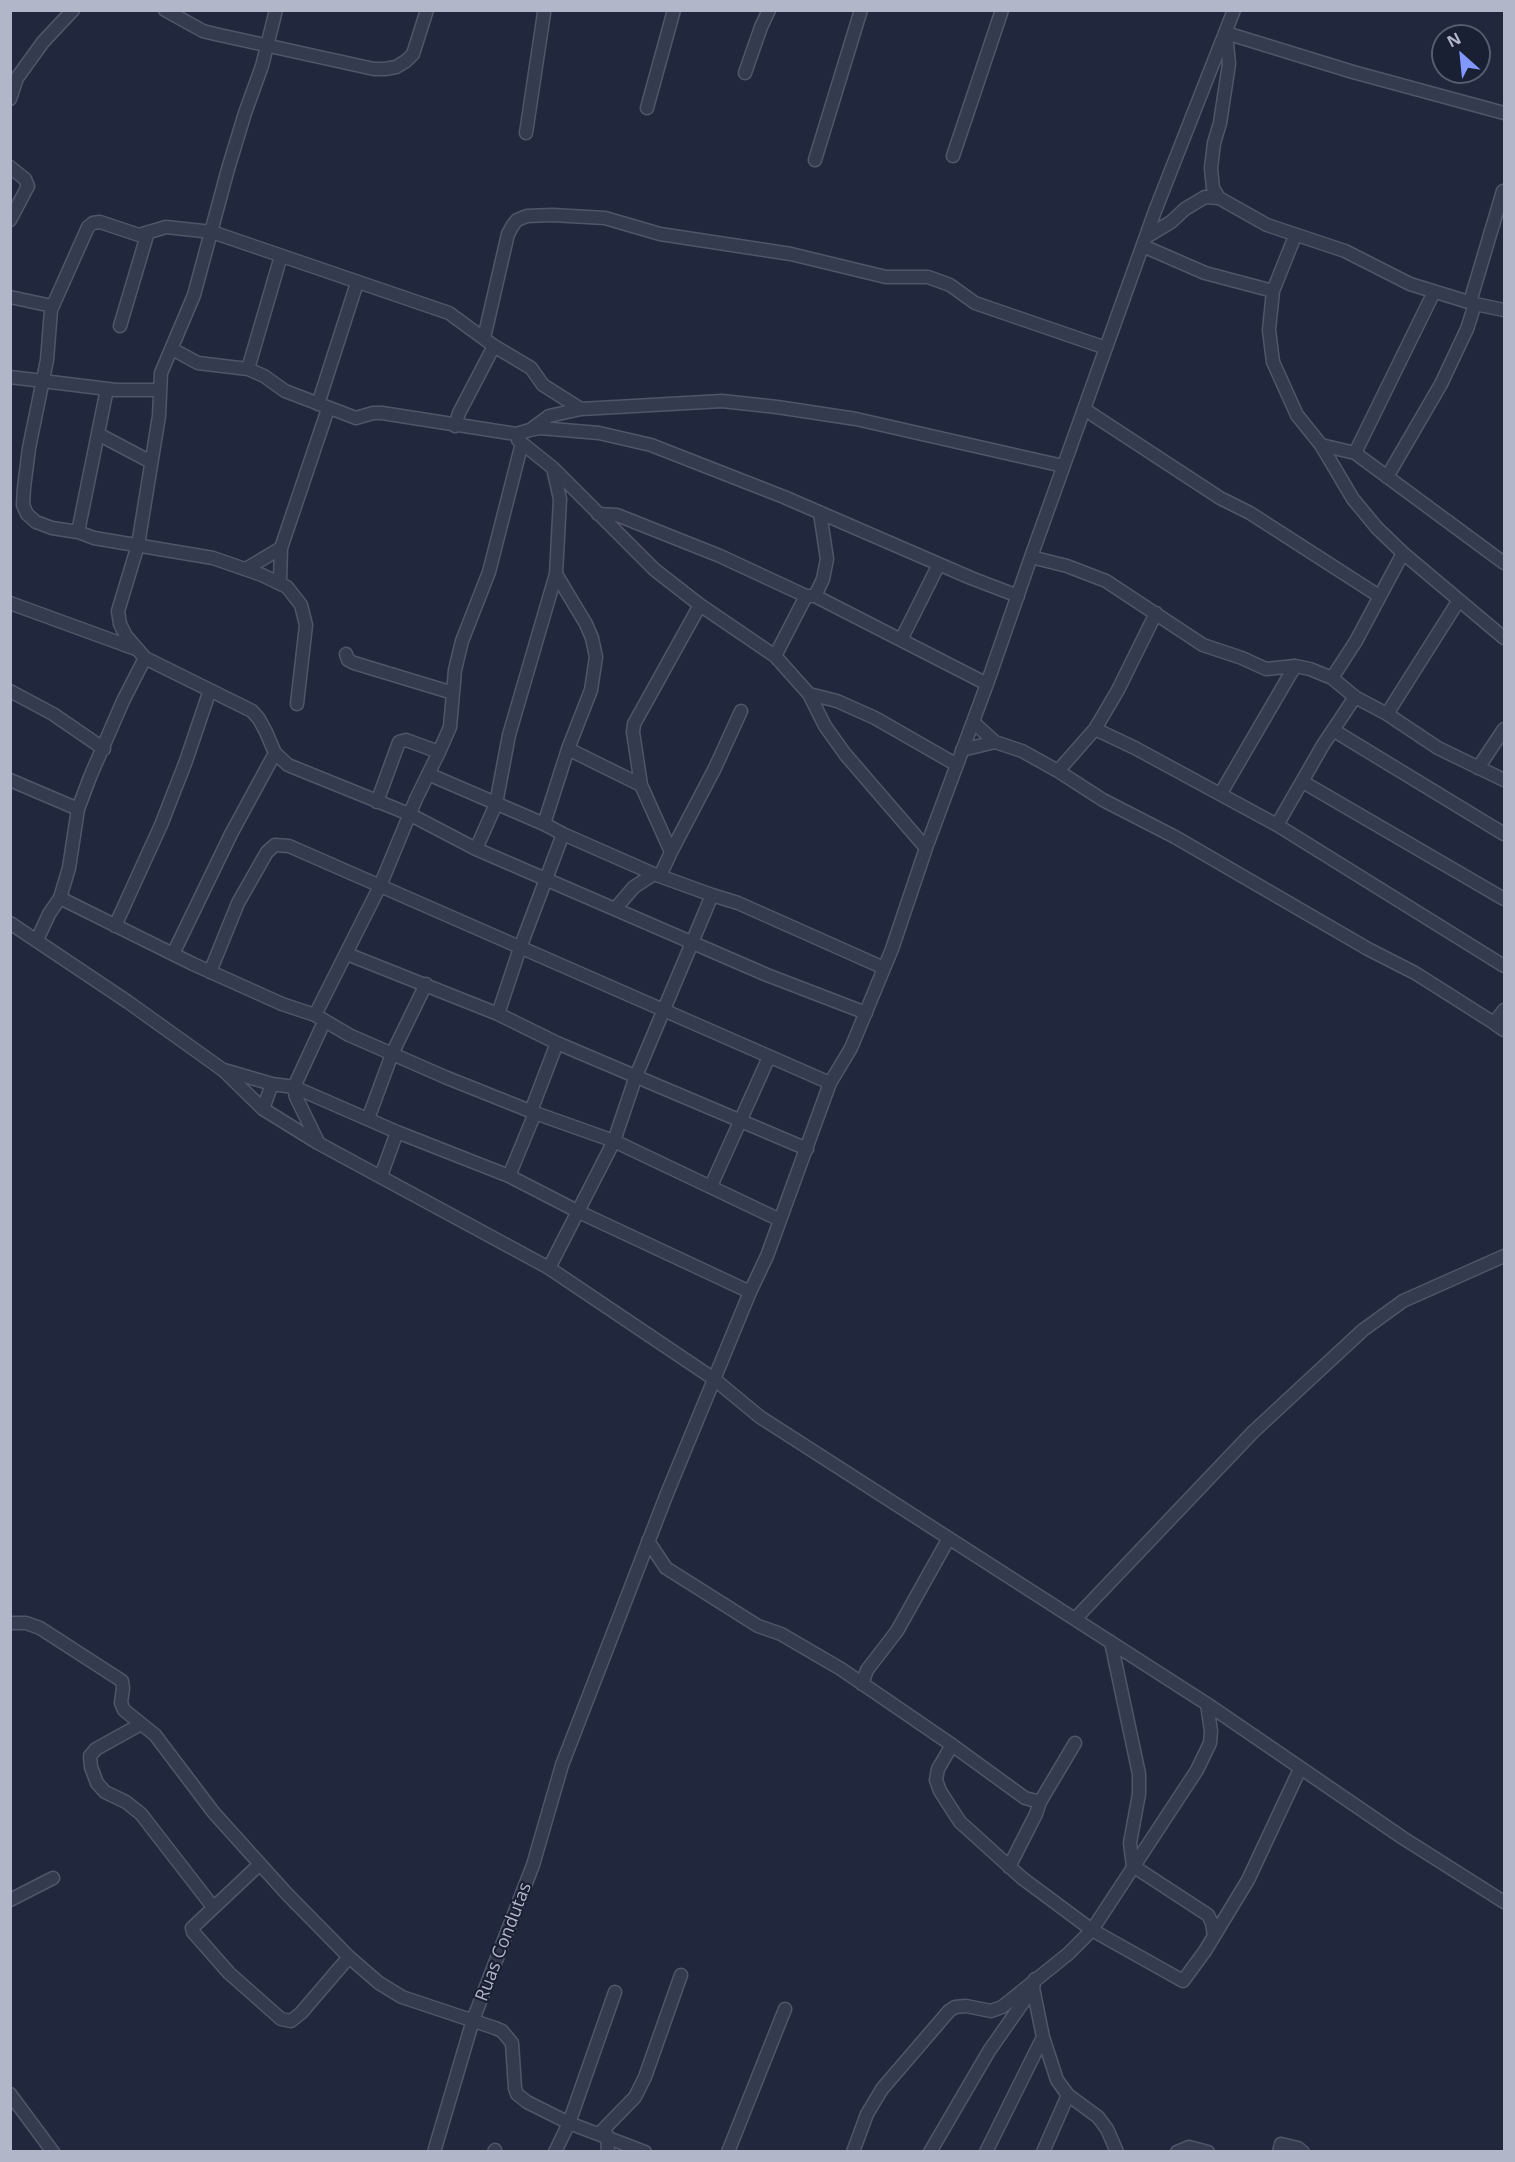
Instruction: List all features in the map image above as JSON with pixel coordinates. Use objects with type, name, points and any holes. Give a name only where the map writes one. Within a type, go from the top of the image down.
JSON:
[{"type":"street","points":[[10,99],[15,83],[37,51],[73,10]]},
{"type":"street","points":[[165,10],[203,31],[374,69],[396,67],[413,54],[427,10]]},
{"type":"street","points":[[141,654],[126,636],[120,624],[118,611],[138,545],[159,416],[161,373],[194,295],[231,158],[267,46],[276,10]]},
{"type":"street","points":[[647,108],[674,10]]},
{"type":"street","points":[[745,73],[769,10]]},
{"type":"street","points":[[815,160],[861,10]]},
{"type":"street","points":[[953,156],[1002,10]]},
{"type":"street","name":"Ruas Condutas","points":[[434,2151],[473,2020],[533,1865],[562,1765],[648,1541],[750,1292],[767,1256],[830,1083],[851,1048],[884,968],[1144,242],[1234,10]]},
{"type":"street","points":[[526,133],[541,11]]},
{"type":"street","points":[[1218,198],[1213,188],[1211,168],[1229,64],[1226,33],[1353,72],[1504,113]]},
{"type":"street","points":[[10,167],[25,179],[28,186],[10,220]]},
{"type":"street","points":[[1387,477],[1441,384],[1467,329],[1503,191]]},
{"type":"street","points":[[1274,291],[1205,273],[1144,242],[1185,209],[1205,197],[1218,198],[1267,225],[1345,251],[1410,284],[1504,310]]},
{"type":"street","points":[[484,338],[508,234],[517,220],[527,216],[552,215],[605,218],[660,234],[791,254],[886,277],[928,277],[950,285],[975,303],[1106,348]]},
{"type":"street","points":[[297,704],[306,626],[305,617],[302,605],[296,596],[280,582],[198,554],[94,538],[78,532],[52,528],[36,522],[27,514],[23,504],[29,448],[47,360],[52,306],[84,235],[93,223],[107,224],[136,234],[166,227],[212,232],[439,309],[531,368],[543,385],[581,409]]},
{"type":"street","points":[[120,326],[148,232]]},
{"type":"street","points":[[1295,236],[1274,291],[1269,330],[1273,362],[1297,415],[1321,446],[1353,499],[1377,528],[1403,553],[1504,638]]},
{"type":"street","points":[[248,369],[280,256]]},
{"type":"street","points":[[280,582],[281,548],[357,283]]},
{"type":"street","points":[[1355,453],[1434,292]]},
{"type":"street","points":[[10,297],[52,306]]},
{"type":"street","points":[[455,426],[459,413],[494,346]]},
{"type":"street","points":[[172,349],[198,363],[248,369],[264,376],[285,391],[356,418],[382,413],[510,433],[522,434],[540,428],[599,433],[631,439],[705,465],[1018,596]]},
{"type":"street","points":[[10,377],[107,389],[159,390]]},
{"type":"street","points":[[78,532],[107,389]]},
{"type":"street","points":[[531,430],[549,416],[581,409],[722,401],[856,419],[1063,466]]},
{"type":"street","points":[[1084,409],[1220,498],[1250,513],[1379,596]]},
{"type":"street","points":[[510,433],[553,468],[646,562],[700,605],[775,656],[809,694],[825,726],[844,754],[926,848]]},
{"type":"street","points":[[98,434],[152,462]]},
{"type":"street","points":[[318,1143],[296,1097],[294,1087],[347,954],[380,886],[409,814],[450,727],[455,670],[462,641],[489,572],[522,443]]},
{"type":"street","points":[[1321,446],[1355,453],[1504,562]]},
{"type":"street","points":[[476,849],[496,804],[505,752],[556,574],[560,499],[553,468]]},
{"type":"street","points":[[775,656],[810,596],[823,579],[827,559],[820,513]]},
{"type":"street","points":[[598,514],[617,515],[720,556],[810,596],[987,684]]},
{"type":"street","points":[[246,569],[281,548]]},
{"type":"street","points":[[1332,678],[1356,641],[1403,553]]},
{"type":"street","points":[[1031,557],[1096,576],[1115,586],[1189,637],[1219,651],[1266,669],[1295,666],[1332,678],[1355,697],[1387,714],[1438,748],[1504,780]]},
{"type":"street","points":[[901,640],[939,564]]},
{"type":"street","points":[[544,824],[568,749],[591,690],[596,657],[586,624],[556,574]]},
{"type":"street","points":[[1387,714],[1459,600]]},
{"type":"street","points":[[10,603],[141,654],[252,711],[263,725],[275,753],[288,765],[409,814],[476,849],[801,989],[866,1013]]},
{"type":"street","points":[[671,852],[641,785],[633,732],[634,724],[700,605]]},
{"type":"street","points":[[1058,771],[1095,729],[1118,690],[1156,613]]},
{"type":"street","points":[[37,940],[60,898],[69,868],[78,809],[141,654]]},
{"type":"street","points":[[346,654],[348,660],[354,663],[453,693]]},
{"type":"street","points":[[1221,793],[1295,666]]},
{"type":"street","points":[[115,926],[161,825],[210,690]]},
{"type":"street","points":[[10,691],[53,714],[104,748]]},
{"type":"street","points":[[809,694],[837,701],[875,718],[957,765]]},
{"type":"street","points":[[1277,825],[1355,697]]},
{"type":"street","points":[[615,909],[634,887],[657,875],[715,768],[741,711]]},
{"type":"street","points":[[973,722],[995,742],[1022,751],[1103,800],[1175,837],[1368,949],[1415,973],[1504,1030]]},
{"type":"street","points":[[1095,729],[1221,793],[1277,825],[1504,966]]},
{"type":"street","points":[[1478,768],[1504,729]]},
{"type":"street","points":[[1333,730],[1504,834]]},
{"type":"street","points":[[377,802],[399,742],[406,740],[439,752]]},
{"type":"street","points":[[962,750],[995,742]]},
{"type":"street","points":[[568,749],[641,785]]},
{"type":"street","points":[[173,954],[231,834],[275,753]]},
{"type":"street","points":[[428,774],[657,875],[738,903],[884,968]]},
{"type":"street","points":[[10,780],[78,809]]},
{"type":"street","points":[[1304,782],[1504,899]]},
{"type":"street","points":[[498,1014],[562,834]]},
{"type":"street","points":[[210,972],[238,903],[267,852],[275,845],[289,846],[830,1083]]},
{"type":"street","points":[[549,1268],[614,1141],[636,1076],[712,895]]},
{"type":"street","points":[[60,898],[210,972],[320,1018],[392,1054],[533,1112],[614,1141],[780,1220]]},
{"type":"street","points":[[10,923],[223,1070],[263,1109],[318,1143],[549,1268],[714,1379],[760,1418],[1075,1618],[1207,1704],[1300,1769],[1502,1899]]},
{"type":"street","points":[[347,954],[498,1014],[557,1043],[807,1149]]},
{"type":"street","points":[[368,1119],[392,1054],[426,984]]},
{"type":"street","points":[[1494,1023],[1504,1010]]},
{"type":"street","points":[[509,1176],[557,1043]]},
{"type":"street","points":[[711,1186],[769,1057]]},
{"type":"street","points":[[223,1070],[272,1084],[294,1087],[396,1132],[509,1176],[579,1212],[750,1292]]},
{"type":"street","points":[[263,1109],[272,1084]]},
{"type":"street","points":[[381,1176],[396,1132]]},
{"type":"street","points":[[1075,1618],[1240,1445],[1363,1330],[1403,1301],[1504,1256]]},
{"type":"street","points":[[862,1684],[867,1670],[897,1631],[949,1538]]},
{"type":"street","points":[[648,1541],[666,1568],[758,1626],[781,1634],[862,1684],[1025,1798],[1040,1802]]},
{"type":"street","points":[[10,1623],[26,1623],[40,1628],[118,1677],[122,1681],[121,1703],[124,1710],[154,1736],[214,1813],[260,1864],[349,1957],[379,1983],[402,1996],[495,2028],[508,2037],[512,2043],[514,2088],[517,2094],[527,2102],[569,2122],[645,2151]]},
{"type":"street","points":[[1111,1642],[1140,1794],[1130,1843],[1133,1866],[1208,1915],[1214,1936]]},
{"type":"street","points":[[853,2151],[867,2114],[882,2089],[949,2011],[955,2007],[966,2006],[991,2012],[1002,2007],[1034,1984],[1092,1930],[1197,1770],[1210,1743],[1211,1731],[1207,1704]]},
{"type":"street","points":[[141,1724],[96,1749],[90,1756],[97,1783],[105,1792],[126,1802],[141,1814],[213,1907]]},
{"type":"street","points":[[1010,1867],[1040,1802],[1075,1743]]},
{"type":"street","points":[[952,1745],[938,1769],[936,1780],[940,1791],[960,1822],[1010,1867],[1092,1930],[1183,1981],[1248,1880],[1300,1769]]},
{"type":"street","points":[[260,1864],[192,1928],[229,1973],[281,2019],[291,2020],[302,2013],[349,1957]]},
{"type":"street","points":[[10,1900],[53,1878]]},
{"type":"street","points":[[603,2134],[635,2097],[645,2077],[681,1975]]},
{"type":"street","points":[[1034,1984],[1043,2037],[1056,2080],[1068,2095],[1098,2117],[1118,2151]]},
{"type":"street","points":[[930,2151],[989,2051],[1034,1984]]},
{"type":"street","points":[[555,2151],[569,2122],[615,1992]]},
{"type":"street","points":[[728,2151],[785,2009]]},
{"type":"street","points":[[986,2151],[1043,2037]]},
{"type":"street","points":[[10,2094],[47,2150]]},
{"type":"street","points":[[1043,2151],[1068,2095]]},
{"type":"street","points":[[603,2134],[608,2151]]},
{"type":"street","points":[[1279,2151],[1281,2144],[1304,2151]]},
{"type":"street","points":[[1178,2151],[1189,2147],[1208,2151]]}]
